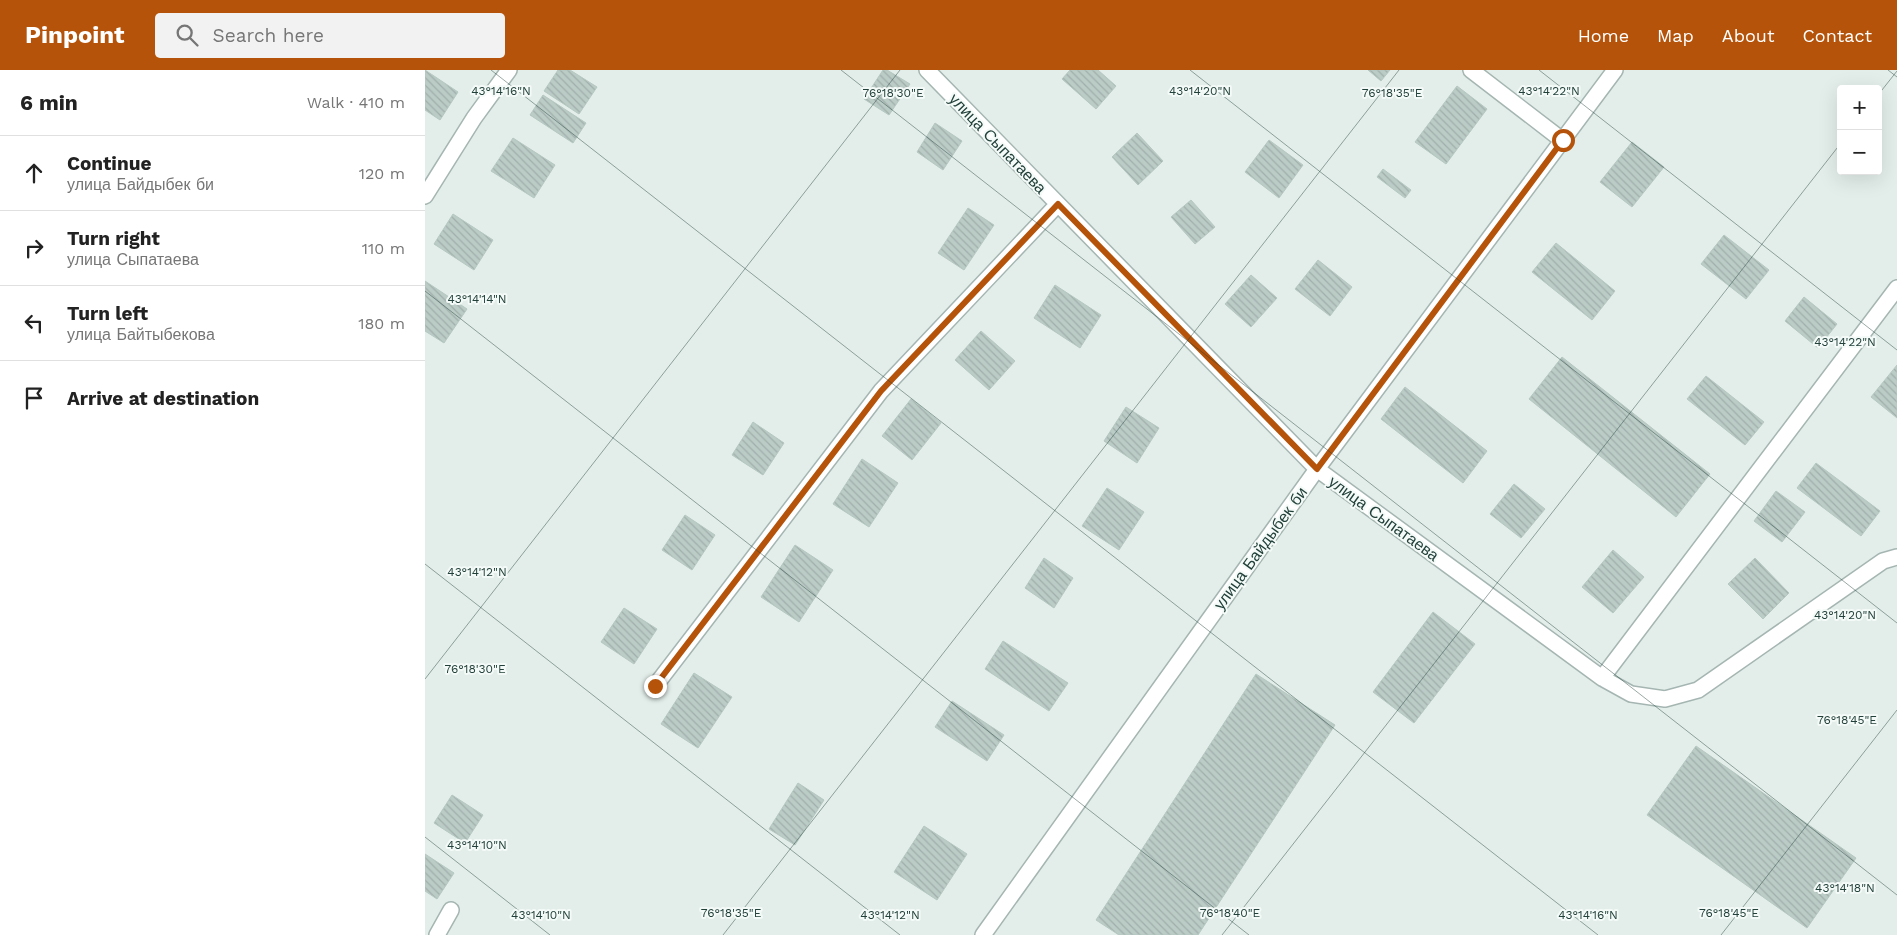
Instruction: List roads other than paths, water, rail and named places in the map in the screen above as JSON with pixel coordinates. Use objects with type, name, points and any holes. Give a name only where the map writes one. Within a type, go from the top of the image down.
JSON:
[{"type":"street","points":[[425,196],[474,118],[509,70]]},
{"type":"street","name":"улица Сыпатаева","points":[[927,70],[1317,469],[1602,678],[1631,694],[1665,699],[1698,690],[1883,561],[1897,557]]},
{"type":"street","points":[[1471,70],[1563,140]]},
{"type":"street","name":"улица Байдыбек би","points":[[983,935],[1317,469],[1615,70]]},
{"type":"street","points":[[655,686],[881,391],[1058,204]]},
{"type":"street","points":[[1602,678],[1897,288]]},
{"type":"street","points":[[437,935],[451,910]]}]
